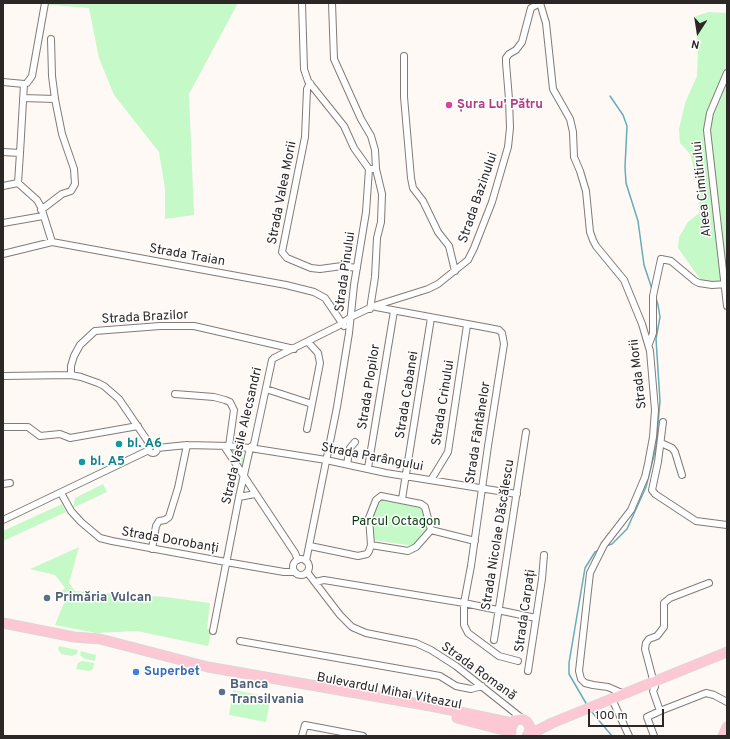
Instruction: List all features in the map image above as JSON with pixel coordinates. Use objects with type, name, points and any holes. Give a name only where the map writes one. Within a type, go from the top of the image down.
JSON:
[{"type":"main road","name":"Bulevardul Mihai Viteazul","points":[[3,623],[74,637],[99,645],[207,672],[435,713],[517,725],[552,723]]},
{"type":"main road","name":"Bulevardul Mihai Viteazul","points":[[527,736],[552,723],[726,654]]},
{"type":"main road","points":[[517,725],[530,730],[527,736]]},
{"type":"main road","points":[[723,736],[727,727]]},
{"type":"street","points":[[3,82],[24,84],[27,83],[32,76],[45,3]]},
{"type":"street","points":[[302,3],[304,70],[310,83],[344,126],[354,148],[373,169],[382,194],[381,222],[377,238],[372,307]]},
{"type":"street","points":[[332,3],[334,59],[361,119],[371,136],[374,150],[373,169]]},
{"type":"street","name":"Strada Bazinului","points":[[372,307],[428,289],[438,284],[468,260],[492,202],[508,147],[510,128],[506,58],[509,54],[516,50],[522,42],[531,8],[540,3]]},
{"type":"street","name":"Strada Morii","points":[[540,3],[546,23],[553,89],[570,119],[573,132],[574,157],[586,191],[590,232],[596,246],[624,280],[649,344],[655,410],[649,478],[631,510],[603,548],[592,567],[589,578],[579,671],[581,679],[585,683],[608,686],[624,694]]},
{"type":"street","points":[[3,223],[42,213],[62,194],[71,190],[75,184],[74,169],[62,134],[55,99],[52,76],[51,40]]},
{"type":"street","points":[[404,56],[404,97],[413,188],[423,201],[438,232],[449,246],[455,271]]},
{"type":"street","name":"Aleea Cimitirului","points":[[727,73],[710,113],[707,130],[726,284],[727,306]]},
{"type":"street","name":"Strada Valea Morii","points":[[310,83],[307,89],[305,137],[282,252],[288,258],[320,270],[342,266],[357,268]]},
{"type":"street","points":[[18,183],[24,84]]},
{"type":"street","points":[[23,98],[55,99]]},
{"type":"street","points":[[3,152],[20,153]]},
{"type":"street","name":"Strada Pinului","points":[[306,561],[349,333],[354,285],[373,169]]},
{"type":"street","points":[[18,183],[37,200],[52,242]]},
{"type":"street","points":[[3,186],[18,183]]},
{"type":"street","name":"Strada Traian","points":[[3,254],[52,242],[286,285],[314,292],[325,298],[349,333]]},
{"type":"street","points":[[649,344],[654,326],[652,318],[654,286],[661,259],[671,261],[699,283],[712,285],[726,284]]},
{"type":"street","name":"Strada Fântânelor","points":[[372,307],[499,330],[502,333],[504,344],[464,603],[464,625],[465,629],[493,653],[503,658],[518,661]]},
{"type":"street","name":"Strada Vasile Alecsandri","points":[[213,631],[239,497],[250,448],[254,444],[271,363],[274,358],[308,342],[342,324],[351,317],[372,307]]},
{"type":"street","name":"Strada Plopilor","points":[[368,468],[394,311]]},
{"type":"street","name":"Strada Cabanei","points":[[402,499],[431,318]]},
{"type":"street","name":"Strada Crinului","points":[[431,480],[448,452],[467,325]]},
{"type":"street","name":"Strada Brazilor","points":[[71,375],[71,366],[74,356],[80,345],[95,331],[160,326],[194,326],[294,349]]},
{"type":"street","points":[[307,429],[320,363],[318,353],[308,342]]},
{"type":"street","points":[[3,376],[71,375],[90,379],[104,386],[119,399],[152,448]]},
{"type":"street","points":[[266,389],[312,404]]},
{"type":"street","points":[[175,394],[214,397],[230,402],[234,410],[226,446],[298,560]]},
{"type":"street","points":[[663,422],[661,443],[649,478],[655,494],[696,521],[727,525]]},
{"type":"street","points":[[3,427],[28,427],[40,436],[60,434],[70,438],[138,426]]},
{"type":"street","name":"Strada Nicolae Dăscălescu","points":[[494,640],[526,432]]},
{"type":"street","points":[[347,464],[350,448],[356,442]]},
{"type":"street","points":[[661,443],[672,448],[675,452],[682,475]]},
{"type":"street","points":[[3,520],[152,448],[187,445],[226,446]]},
{"type":"street","points":[[152,549],[156,526],[160,521],[169,517],[178,488],[187,445]]},
{"type":"street","name":"Strada Parângului","points":[[226,446],[250,448],[326,460],[406,476],[517,494]]},
{"type":"street","name":"Strada Dorobanți","points":[[61,493],[71,511],[81,522],[100,538],[226,562],[284,572],[295,572]]},
{"type":"street","points":[[239,497],[255,494]]},
{"type":"street","points":[[310,546],[363,556],[369,551],[371,544],[369,518],[376,500],[381,496],[418,502],[425,507],[431,530]]},
{"type":"street","points":[[371,544],[408,551],[416,547],[431,530]]},
{"type":"street","points":[[431,530],[474,541]]},
{"type":"street","name":"Strada Carpați","points":[[528,671],[544,555]]},
{"type":"street","points":[[298,560],[306,561],[309,568],[307,572],[301,575],[295,572],[294,565],[298,560]]},
{"type":"street","name":"Strada Romană","points":[[307,572],[340,615],[352,627],[366,633],[416,643],[456,666],[513,710],[517,725]]},
{"type":"street","points":[[315,582],[324,580],[464,603],[536,618]]},
{"type":"street","points":[[660,711],[653,691],[655,687],[645,649],[646,643],[649,639],[657,636],[664,627],[664,603],[670,598],[709,583]]},
{"type":"street","name":"Bulevardul Mihai Viteazul","points":[[240,641],[440,676],[456,686],[471,689],[482,686]]},
{"type":"street","points":[[654,736],[647,717],[706,693],[714,695],[727,702]]},
{"type":"street","points":[[612,699],[629,736]]},
{"type":"street","points":[[513,710],[517,725]]},
{"type":"street","points":[[302,736],[305,726],[363,736]]},
{"type":"green space","points":[[27,3],[238,3],[189,94],[194,215],[165,219],[165,189],[159,152],[114,95],[99,58],[89,8]]},
{"type":"green space","points":[[709,12],[727,13],[727,280],[704,282],[700,279],[678,248],[679,237],[688,222],[699,213],[699,187],[690,154],[680,143],[679,129],[685,103],[697,76],[698,49],[695,21],[696,16]]},
{"type":"green space","points":[[232,449],[243,452],[243,466],[240,466],[230,451]]},
{"type":"green space","points":[[103,484],[107,492],[73,508],[75,498]]},
{"type":"green space","name":"Parcul Octagon","points":[[381,498],[417,504],[424,509],[428,528],[414,546],[373,540],[371,518],[376,502]]},
{"type":"green space","points":[[62,504],[66,512],[3,541],[3,531]]},
{"type":"green space","points":[[79,547],[69,583],[75,591],[166,597],[210,603],[207,629],[212,629],[208,646],[137,631],[96,633],[55,625],[65,600],[61,592],[65,588],[55,575],[30,569]]},
{"type":"green space","points":[[59,646],[78,650],[77,654],[72,656],[61,654],[58,649]]},
{"type":"green space","points":[[81,651],[96,655],[95,661],[83,658],[80,655]]},
{"type":"green space","points":[[82,661],[94,663],[93,669],[89,671],[76,669],[78,663]]},
{"type":"green space","points":[[233,690],[271,697],[266,722],[229,715]]},
{"type":"waterway","points":[[610,96],[623,115],[627,126],[625,167],[626,183],[638,221],[644,265],[652,289]]},
{"type":"waterway","points":[[606,546],[612,544],[627,529],[646,487],[656,447],[660,401],[656,339],[660,317],[656,298]]},
{"type":"waterway","points":[[587,705],[569,674],[569,663],[585,568],[595,552],[599,550]]},
{"type":"waterway","points":[[591,711],[612,736]]},
{"type":"place","name":"Șura Lu' Pătru","points":[[449,105]]},
{"type":"place","name":"bl. A6","points":[[119,444]]},
{"type":"place","name":"bl. A5","points":[[82,462]]},
{"type":"place","name":"Primăria Vulcan","points":[[47,598]]},
{"type":"place","name":"Superbet","points":[[136,672]]},
{"type":"place","name":"Banca Transilvania","points":[[222,692]]}]
